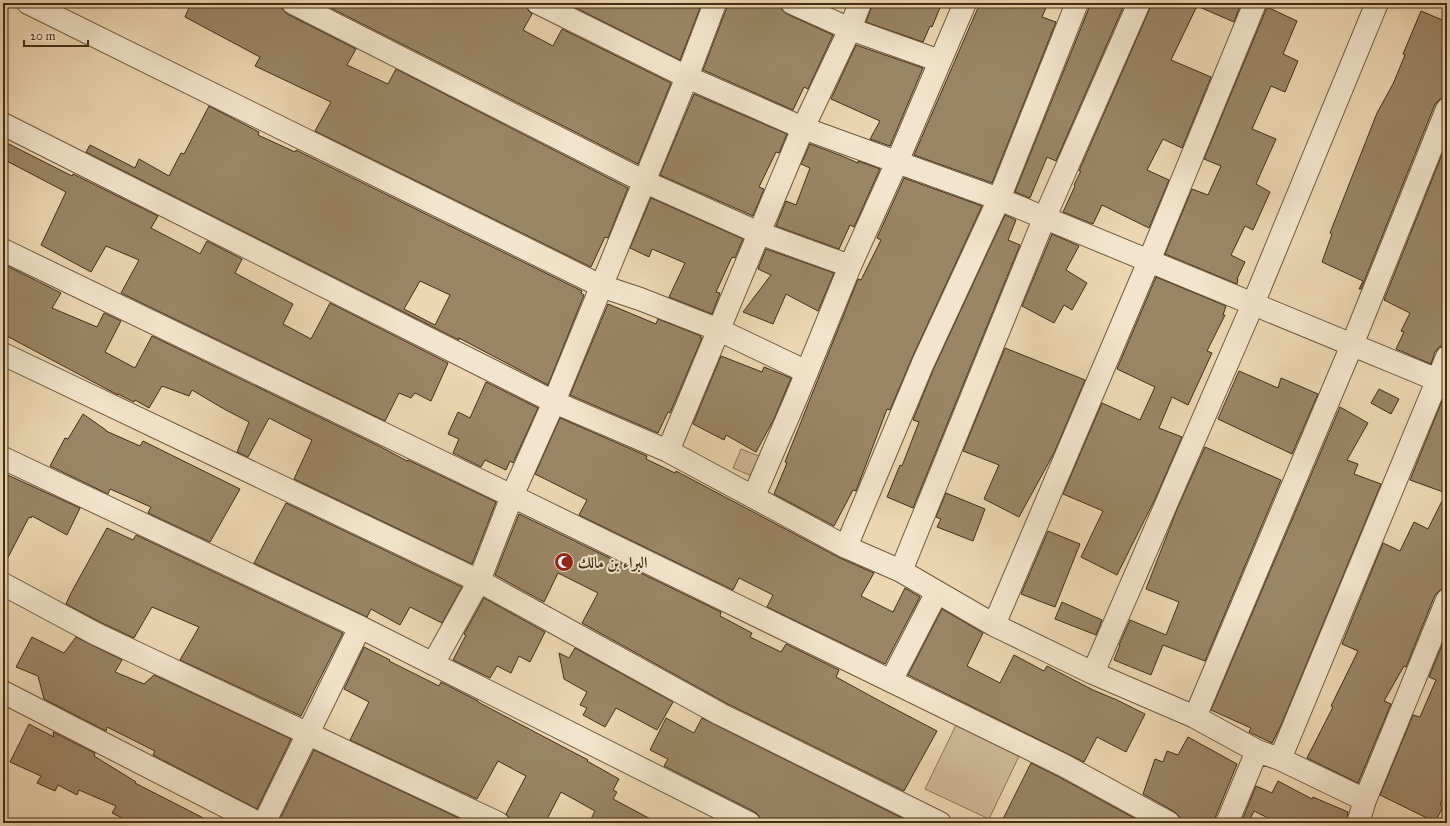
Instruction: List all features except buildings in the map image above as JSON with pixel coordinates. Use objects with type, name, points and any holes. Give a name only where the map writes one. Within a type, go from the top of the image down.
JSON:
[{"type":"street","points":[[28,3],[601,286],[640,299],[719,330],[807,372]]},
{"type":"street","points":[[294,3],[643,181],[759,233],[850,266]]},
{"type":"street","points":[[538,3],[687,77],[803,128],[999,199],[1044,219],[1442,382]]},
{"type":"street","points":[[433,664],[478,581],[512,496],[554,402],[643,181],[687,77],[715,3]]},
{"type":"street","points":[[792,3],[850,28],[940,61]]},
{"type":"street","points":[[668,451],[803,128],[850,28],[860,3]]},
{"type":"street","points":[[754,496],[850,266],[897,162],[965,3]]},
{"type":"street","points":[[846,547],[923,363],[999,199],[1077,3]]},
{"type":"street","points":[[901,571],[1044,219],[1139,3]]},
{"type":"street","points":[[994,625],[1149,261],[1255,3]]},
{"type":"street","points":[[1093,673],[1253,304],[1377,3]]},
{"type":"street","points":[[1195,718],[1352,345],[1447,109]]},
{"type":"street","points":[[3,124],[554,402],[668,451],[754,496],[846,547],[901,571],[994,625],[1093,673],[1195,718],[1257,751],[1280,759],[1365,800]]},
{"type":"street","points":[[3,250],[1065,766],[1169,823]]},
{"type":"street","points":[[3,354],[478,581],[720,714],[940,823]]},
{"type":"street","points":[[1280,759],[1442,382],[1447,357]]},
{"type":"street","points":[[3,458],[360,627],[749,823]]},
{"type":"street","points":[[3,584],[96,634],[498,823]]},
{"type":"street","points":[[891,681],[936,592]]},
{"type":"street","points":[[1358,823],[1365,800],[1447,600]]},
{"type":"street","points":[[264,823],[360,627]]},
{"type":"street","points":[[3,692],[258,823]]},
{"type":"street","points":[[1227,823],[1257,751]]},
{"type":"shaded area","points":[[741,449],[764,458],[756,478],[733,468]]},
{"type":"shaded area","points":[[957,723],[1020,754],[989,819],[925,789]]},
{"type":"place","name":"البراء بن مالك","points":[[564,562]]}]
